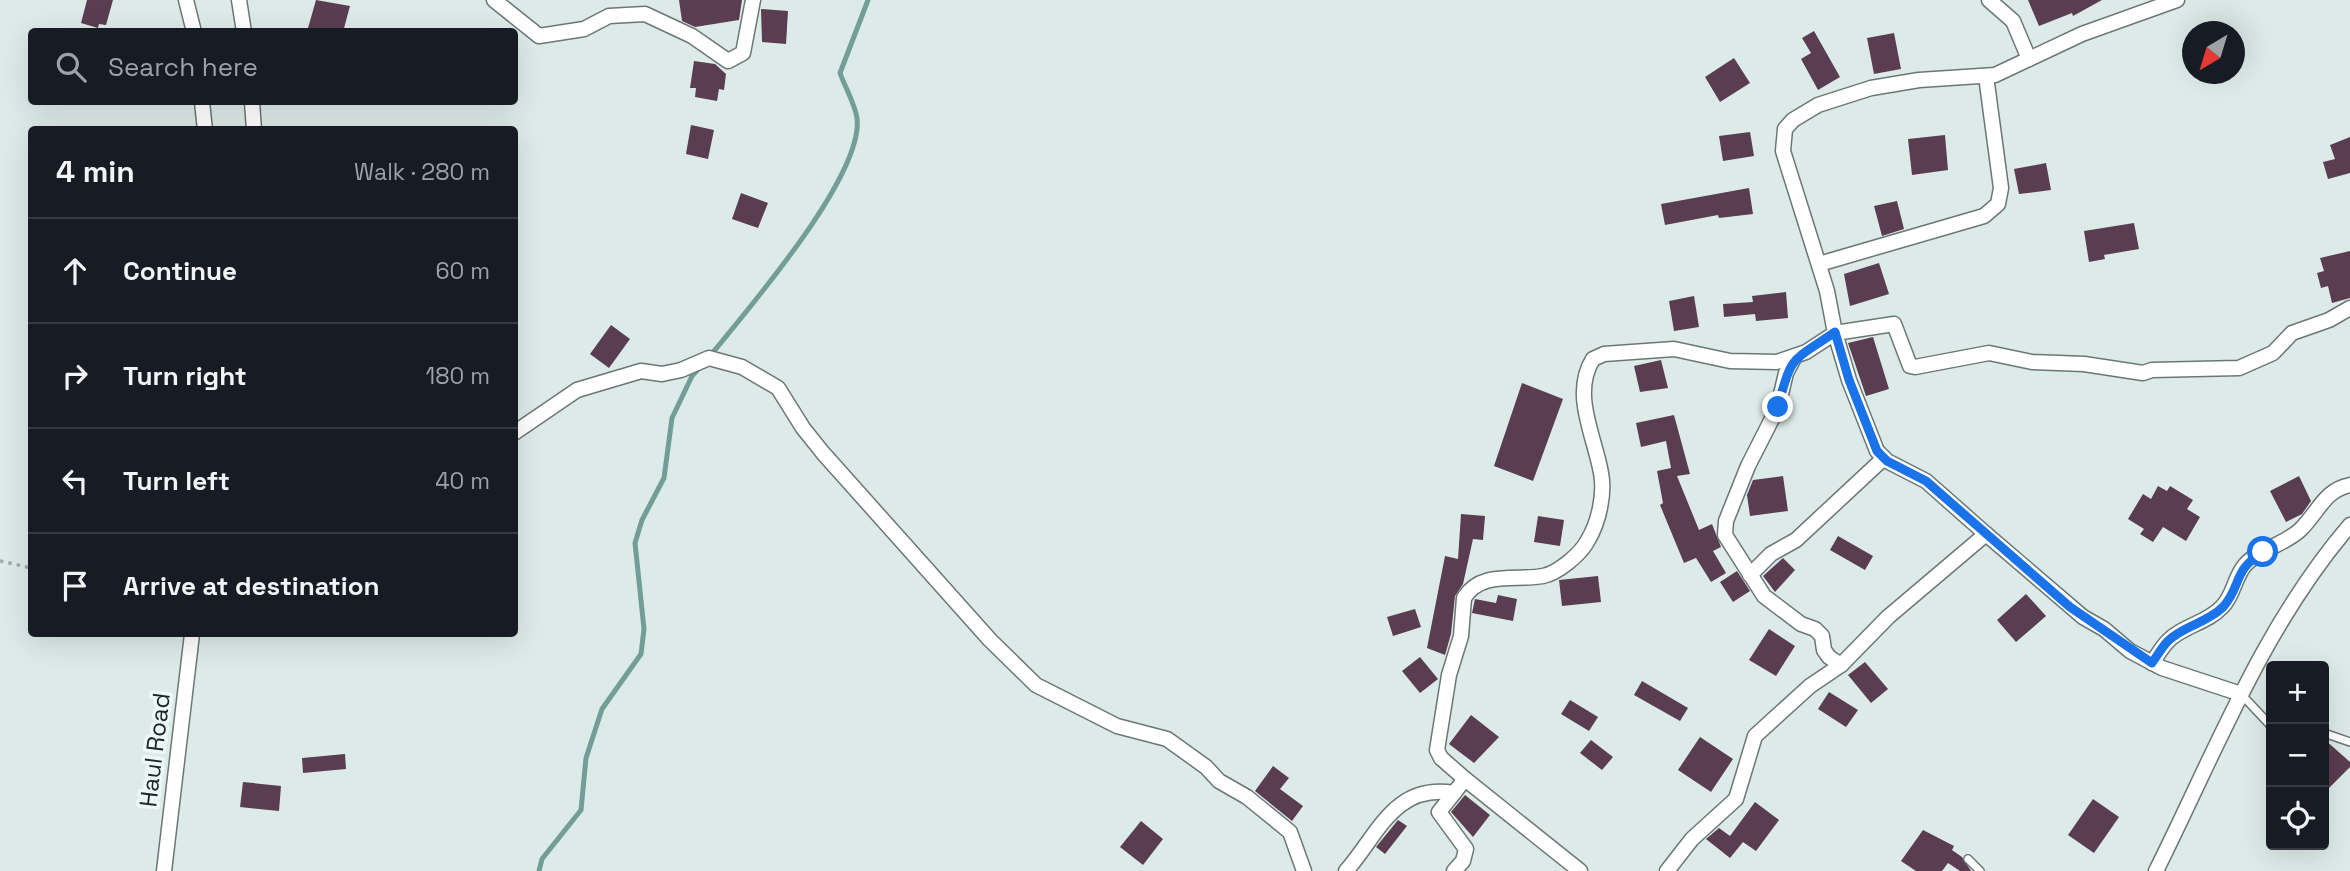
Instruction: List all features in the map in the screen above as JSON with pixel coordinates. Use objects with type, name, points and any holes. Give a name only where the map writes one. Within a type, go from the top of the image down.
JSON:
[{"type":"street","points":[[186,0],[193,28]]},
{"type":"street","points":[[239,0],[243,28]]},
{"type":"street","points":[[494,0],[539,36],[584,29],[609,16],[645,14],[692,36],[728,61],[743,53],[753,0]]},
{"type":"street","points":[[1989,0],[2013,21],[2029,59]]},
{"type":"street","points":[[2177,0],[2082,34],[1995,75],[1919,80],[1871,88],[1818,105],[1793,120],[1785,129],[1783,151],[1819,264],[1835,332],[1877,451],[1884,458],[1926,481],[2083,617],[2152,663],[2241,694]]},
{"type":"street","points":[[1819,264],[1984,216],[1994,209],[2001,188],[1986,76]]},
{"type":"street","points":[[202,105],[205,126]]},
{"type":"street","points":[[252,105],[254,126]]},
{"type":"street","points":[[1580,871],[1465,779],[1441,758],[1437,750],[1449,675],[1461,636],[1464,598],[1484,582],[1543,576],[1553,572],[1588,541],[1602,491],[1601,472],[1585,403],[1585,377],[1593,359],[1604,354],[1674,349],[1758,363],[1794,358],[1835,332],[1894,324],[1910,366],[1915,367],[1989,353],[2032,362],[2084,364],[2143,373],[2152,370],[2239,368],[2273,353],[2292,334],[2329,320],[2350,307]]},
{"type":"street","points":[[518,430],[577,390],[641,372],[662,374],[709,358],[761,377],[778,388],[822,453],[990,640],[1036,685],[1117,726],[1167,739],[1206,767],[1219,781],[1247,797],[1290,832],[1304,871]]},
{"type":"street","points":[[1794,358],[1786,373],[1778,407],[1748,466],[1726,521],[1725,535],[1764,596],[1801,624],[1815,629],[1822,636],[1824,650],[1841,665]]},
{"type":"street","points":[[1750,575],[1771,554],[1796,540],[1884,458]]},
{"type":"street","points":[[2152,663],[2168,640],[2207,620],[2222,607],[2230,597],[2238,574],[2248,561],[2299,531],[2327,494],[2350,485]]},
{"type":"street","points":[[2155,871],[2241,694],[2300,591],[2350,525]]},
{"type":"street","points":[[1667,871],[1692,839],[1736,799],[1755,736],[1810,686],[1841,665],[1888,617],[1986,534]]},
{"type":"street","name":"Haul Road","points":[[164,871],[192,637]]},
{"type":"street","points":[[1454,871],[1463,861],[1466,849],[1439,812],[1465,779]]},
{"type":"street","points":[[1346,871],[1391,811],[1412,797],[1440,791],[1454,793]]},
{"type":"lane","points":[[2241,694],[2269,724]]},
{"type":"lane","points":[[2329,735],[2350,742]]},
{"type":"lane","points":[[1968,859],[1980,871]]},
{"type":"path","points":[[0,561],[28,567]]},
{"type":"building","points":[[87,0],[113,0],[106,25],[99,24],[98,28],[81,23]]},
{"type":"building","points":[[316,0],[350,6],[344,28],[308,28]]},
{"type":"building","points":[[679,0],[742,0],[739,20],[695,27],[682,21]]},
{"type":"building","points":[[2028,0],[2102,0],[2073,16],[2072,13],[2039,26]]},
{"type":"building","points":[[761,9],[788,11],[786,44],[762,42]]},
{"type":"building","points":[[1814,31],[1840,77],[1818,90],[1801,59],[1811,53],[1802,38]]},
{"type":"building","points":[[1894,33],[1901,69],[1874,74],[1867,38]]},
{"type":"building","points":[[1734,58],[1750,83],[1720,102],[1705,77]]},
{"type":"building","points":[[694,61],[715,64],[726,74],[724,90],[719,89],[717,101],[695,97],[696,88],[690,88]]},
{"type":"building","points":[[691,125],[714,130],[708,159],[686,154]]},
{"type":"building","points":[[1750,132],[1754,156],[1723,161],[1719,136]]},
{"type":"building","points":[[1945,135],[1948,170],[1912,175],[1908,139]]},
{"type":"building","points":[[2350,137],[2350,173],[2328,179],[2323,162],[2335,159],[2330,145]]},
{"type":"building","points":[[2046,163],[2051,190],[2019,194],[2014,169]]},
{"type":"building","points":[[1749,188],[1753,214],[1719,218],[1718,215],[1665,225],[1661,204]]},
{"type":"building","points":[[741,193],[768,203],[758,228],[732,219]]},
{"type":"building","points":[[1897,201],[1904,229],[1882,236],[1874,206]]},
{"type":"building","points":[[2134,223],[2139,249],[2104,255],[2105,259],[2089,262],[2084,231]]},
{"type":"building","points":[[2350,251],[2350,298],[2332,303],[2328,286],[2321,288],[2317,273],[2324,271],[2320,258]]},
{"type":"building","points":[[1879,263],[1889,294],[1850,306],[1844,274]]},
{"type":"building","points":[[1786,292],[1788,318],[1756,321],[1755,314],[1724,317],[1723,304],[1753,302],[1752,296]]},
{"type":"building","points":[[1694,296],[1699,327],[1674,331],[1669,301]]},
{"type":"building","points":[[611,325],[630,339],[609,368],[590,354]]},
{"type":"building","points":[[1873,337],[1889,389],[1866,396],[1848,343]]},
{"type":"building","points":[[1661,360],[1668,388],[1640,392],[1634,366]]},
{"type":"building","points":[[1522,383],[1563,399],[1533,481],[1494,466]]},
{"type":"building","points":[[1674,415],[1690,474],[1677,476],[1699,530],[1712,524],[1721,547],[1713,551],[1726,573],[1711,582],[1696,558],[1684,563],[1660,505],[1663,503],[1657,471],[1671,468],[1666,441],[1641,447],[1636,423]]},
{"type":"building","points":[[1783,476],[1788,511],[1750,516],[1747,495],[1753,480]]},
{"type":"building","points":[[2299,476],[2311,501],[2302,514],[2286,522],[2270,491]]},
{"type":"building","points":[[2158,486],[2167,491],[2170,486],[2193,500],[2187,509],[2200,517],[2186,541],[2163,527],[2153,542],[2140,534],[2144,529],[2128,519],[2143,494],[2151,499]]},
{"type":"building","points":[[1461,514],[1485,516],[1483,540],[1473,539],[1463,584],[1455,596],[1451,634],[1445,655],[1427,648],[1445,556],[1458,559]]},
{"type":"building","points":[[1538,516],[1564,520],[1560,546],[1534,542]]},
{"type":"building","points":[[1838,536],[1873,556],[1865,570],[1830,550]]},
{"type":"building","points":[[1783,558],[1795,570],[1775,592],[1763,576]]},
{"type":"building","points":[[1737,571],[1750,591],[1733,602],[1720,582]]},
{"type":"building","points":[[1598,576],[1601,602],[1562,606],[1559,580]]},
{"type":"building","points":[[2026,594],[2046,616],[2016,642],[1997,620]]},
{"type":"building","points":[[1498,595],[1517,599],[1513,621],[1472,613],[1475,599],[1496,603]]},
{"type":"building","points":[[1415,609],[1421,627],[1393,636],[1387,617]]},
{"type":"building","points":[[1769,629],[1795,646],[1776,676],[1749,660]]},
{"type":"building","points":[[1420,657],[1438,679],[1420,693],[1402,671]]},
{"type":"building","points":[[1865,662],[1888,689],[1871,703],[1848,675]]},
{"type":"building","points":[[1642,681],[1688,708],[1680,721],[1634,695]]},
{"type":"building","points":[[1829,692],[1858,710],[1846,727],[1818,709]]},
{"type":"building","points":[[1570,700],[1598,717],[1589,731],[1561,714]]},
{"type":"building","points":[[1471,715],[1499,737],[1474,763],[1449,744]]},
{"type":"building","points":[[1700,737],[1733,759],[1711,792],[1678,770]]},
{"type":"building","points":[[1591,740],[1613,757],[1602,770],[1580,753]]},
{"type":"building","points":[[2329,743],[2350,762],[2350,767],[2329,788]]},
{"type":"building","points":[[345,754],[346,769],[303,773],[302,758]]},
{"type":"building","points":[[1273,766],[1289,778],[1280,789],[1303,806],[1292,821],[1255,791]]},
{"type":"building","points":[[243,782],[281,786],[279,811],[240,807]]},
{"type":"building","points":[[1465,795],[1490,815],[1473,837],[1451,812]]},
{"type":"building","points":[[2093,799],[2119,817],[2094,853],[2068,835]]},
{"type":"building","points":[[1755,802],[1779,820],[1756,851],[1743,842],[1730,858],[1706,839],[1719,828],[1730,836]]},
{"type":"building","points":[[1398,820],[1407,826],[1385,854],[1376,847]]},
{"type":"building","points":[[1141,821],[1163,839],[1143,865],[1120,847]]},
{"type":"building","points":[[1923,830],[1954,846],[1952,850],[1962,857],[1971,871],[1960,871],[1948,863],[1942,871],[1916,871],[1901,861]]},
{"type":"waterway","points":[[710,356],[800,242],[842,173],[854,143],[857,118],[840,73],[868,0]]},
{"type":"waterway","points":[[539,871],[542,859],[581,810],[586,758],[602,709],[641,654],[644,629],[635,543],[642,520],[664,478],[672,418],[692,376],[701,366]]},
{"type":"route","points":[[1778,407],[1786,373],[1794,358],[1835,332],[1849,380],[1877,451],[1887,461],[1926,481],[2033,571],[2070,607],[2152,663],[2168,640],[2207,620],[2222,607],[2230,597],[2238,574],[2248,561],[2263,552]]}]
